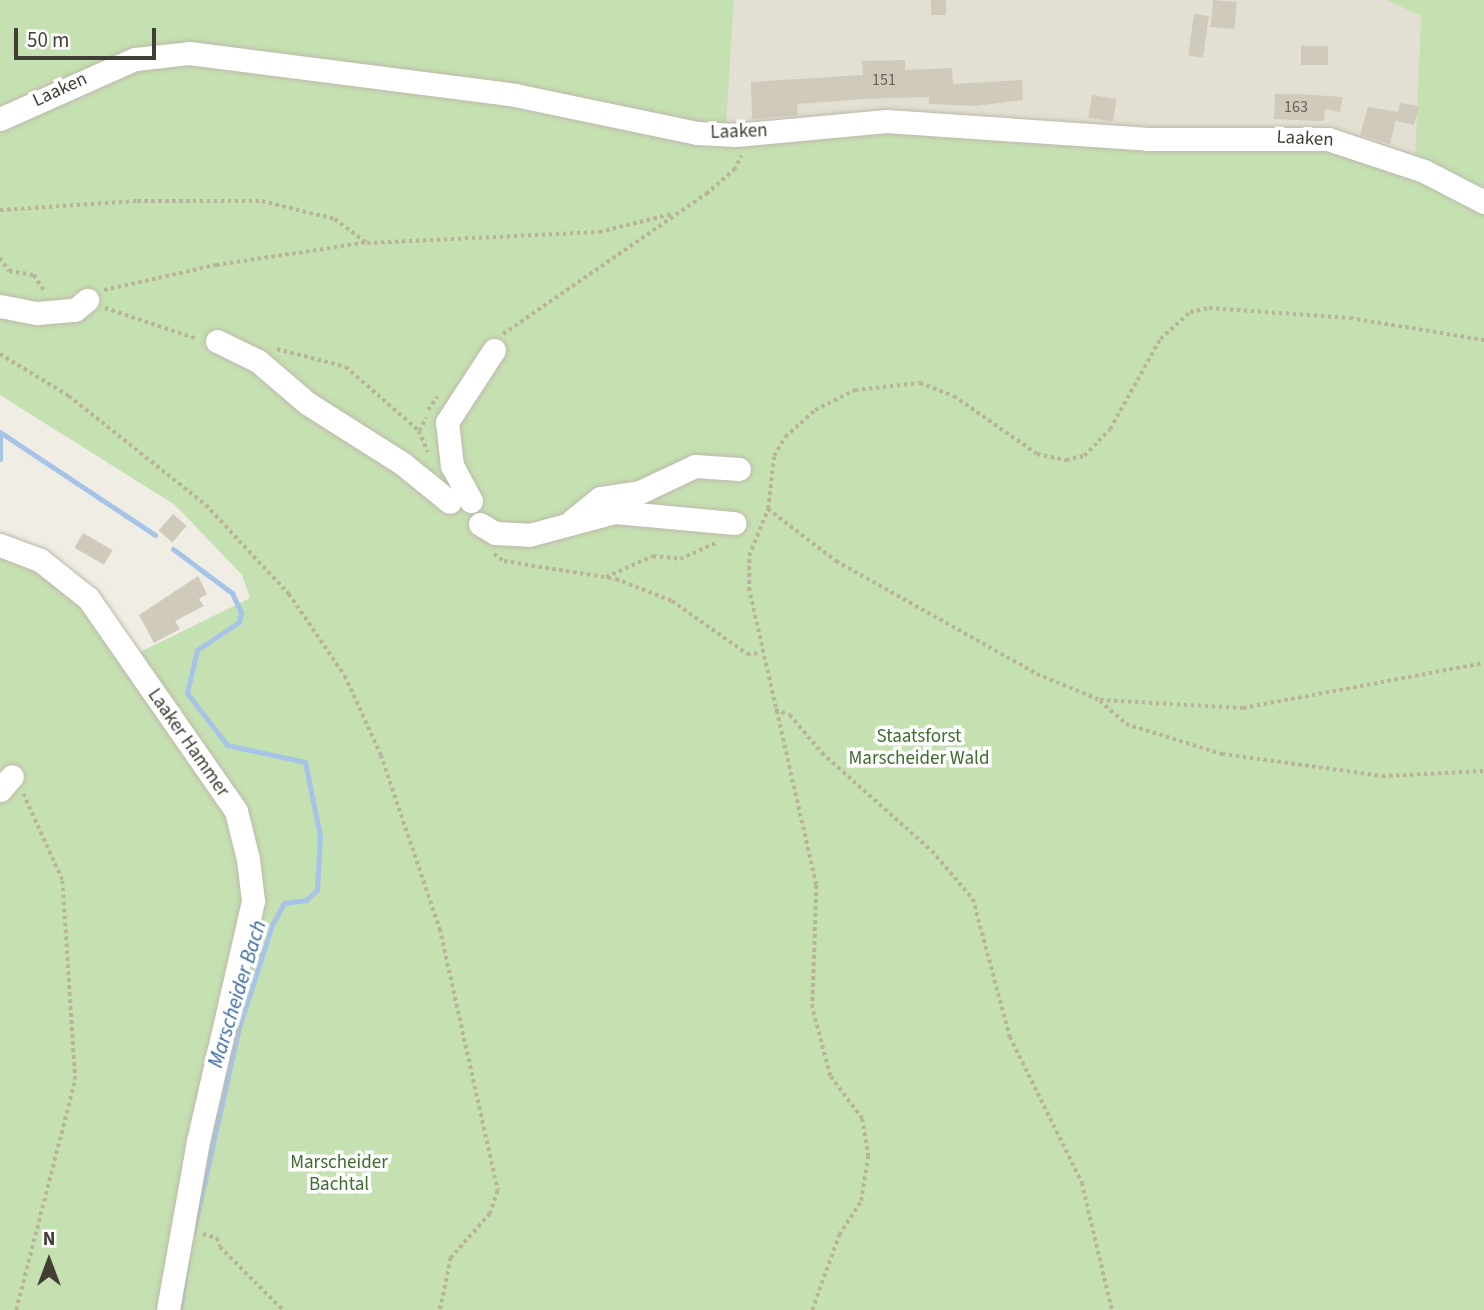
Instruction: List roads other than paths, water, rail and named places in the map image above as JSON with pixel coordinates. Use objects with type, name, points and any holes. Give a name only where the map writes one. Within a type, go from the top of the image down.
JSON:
[{"type":"street","name":"Laaken","points":[[0,119],[135,59],[189,53],[515,95],[697,133],[736,135],[886,121],[1147,139],[1328,139],[1424,171],[1484,202]]},
{"type":"street","points":[[0,306],[37,313],[75,310],[87,300]]},
{"type":"street","points":[[217,341],[258,361],[307,403],[461,502],[452,466],[447,422],[494,345]]},
{"type":"street","points":[[563,529],[600,498],[640,492],[695,466],[739,469]]},
{"type":"street","points":[[480,524],[495,533],[563,529],[615,512],[741,528]]},
{"type":"street","name":"Laaker Hammer","points":[[0,545],[40,560],[88,598],[236,811],[253,901],[168,1310]]},
{"type":"waterway","name":"Marscheider Bach","points":[[0,432],[155,535]]},
{"type":"waterway","points":[[0,433],[0,459]]},
{"type":"waterway","name":"Marscheider Bach","points":[[173,549],[232,593],[241,612],[239,622],[197,650],[187,693],[227,745],[305,762],[320,836],[317,890],[306,900],[284,903],[272,925],[239,1027],[193,1232]]},
{"type":"waterway","name":"Marscheider Bach","points":[[180,1310],[187,1262]]},
{"type":"park label","name":"Staatsforst Marscheider Wald","points":[[919,748]]},
{"type":"park label","name":"Marscheider Bachtal","points":[[339,1174]]}]
